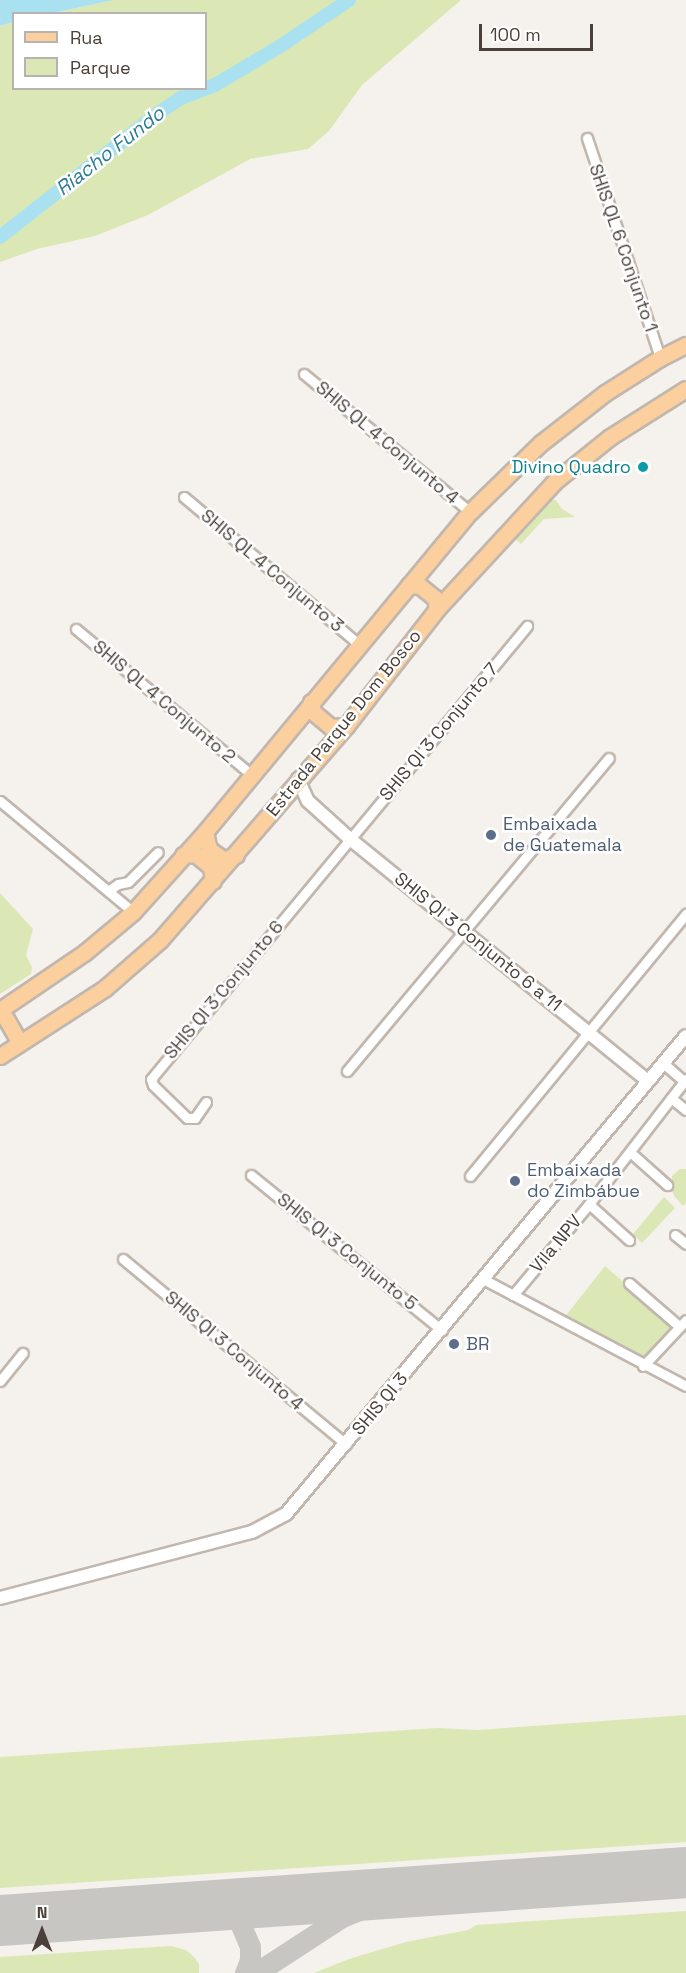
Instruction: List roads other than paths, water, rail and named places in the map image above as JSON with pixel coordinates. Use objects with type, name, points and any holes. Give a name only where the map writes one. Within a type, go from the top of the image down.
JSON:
[{"type":"main road","name":"Estrada Parque Dom Bosco","points":[[0,1010],[84,953],[133,912],[205,832],[470,512],[565,422],[660,358],[686,345]]},
{"type":"main road","name":"Estrada Parque Dom Bosco","points":[[0,1056],[105,987],[160,940],[346,726],[437,609],[554,482],[610,437],[686,389]]},
{"type":"main road","points":[[421,572],[424,580],[449,596]]},
{"type":"main road","points":[[409,585],[420,586],[435,598],[437,609]]},
{"type":"main road","points":[[311,702],[313,712],[331,727],[346,726]]},
{"type":"main road","points":[[296,720],[311,721],[326,735],[328,747]]},
{"type":"main road","points":[[205,832],[209,849],[224,860],[236,855]]},
{"type":"main road","points":[[183,855],[195,854],[211,867],[213,881]]},
{"type":"main road","points":[[0,1010],[20,1043]]},
{"type":"street","name":"SHIS QL 6 Conjunto 1","points":[[587,138],[660,358]]},
{"type":"street","name":"SHIS QL 4 Conjunto 4","points":[[304,374],[470,512]]},
{"type":"street","name":"SHIS QL 4 Conjunto 3","points":[[184,497],[360,645]]},
{"type":"street","name":"SHIS QI 3 Conjunto 7","points":[[350,839],[527,626]]},
{"type":"street","name":"SHIS QL 4 Conjunto 2","points":[[76,629],[252,775]]},
{"type":"street","points":[[347,1071],[609,758]]},
{"type":"street","name":"SHIS QI 3 Conjunto 6 a 11","points":[[298,779],[308,801],[350,839],[648,1081]]},
{"type":"street","name":"SHIS QI 3 Conjunto 6 a 11","points":[[285,795],[308,801]]},
{"type":"street","points":[[0,801],[133,912]]},
{"type":"street","name":"SHIS QI 3 Conjunto 6","points":[[206,1102],[195,1118],[187,1118],[153,1085],[152,1079],[350,839]]},
{"type":"street","points":[[108,891],[118,884],[128,882],[158,852]]},
{"type":"street","points":[[470,1176],[686,914]]},
{"type":"street","name":"SHIS QI 3","points":[[0,1598],[238,1536],[266,1526],[286,1514],[686,1036]]},
{"type":"street","points":[[663,1063],[685,1080]]},
{"type":"street","name":"Vila NPV","points":[[513,1294],[589,1204],[685,1080]]},
{"type":"street","points":[[672,1098],[686,1110]]},
{"type":"street","points":[[630,1152],[667,1185]]},
{"type":"street","name":"SHIS QI 3 Conjunto 5","points":[[251,1175],[442,1330]]},
{"type":"street","points":[[589,1204],[629,1240]]},
{"type":"street","points":[[675,1235],[686,1244]]},
{"type":"street","name":"SHIS QI 3 Conjunto 4","points":[[123,1259],[346,1444]]},
{"type":"street","points":[[483,1279],[643,1366],[686,1386]]},
{"type":"street","points":[[629,1282],[683,1323],[643,1366]]},
{"type":"street","points":[[0,1381],[23,1353]]},
{"type":"water","points":[[0,0],[114,0],[58,12],[12,12],[12,22],[0,26]]},
{"type":"waterway","name":"Riacho Fundo","points":[[207,88],[279,47],[349,0]]},
{"type":"waterway","name":"Riacho Fundo","points":[[0,237],[157,114],[181,98],[202,90]]},
{"type":"place","name":"Divino Quadro","points":[[643,467]]},
{"type":"place","name":"Embaixada de Guatemala","points":[[491,835]]},
{"type":"place","name":"Embaixada do Zimbábue","points":[[515,1181]]},
{"type":"place","name":"BR","points":[[454,1344]]}]
